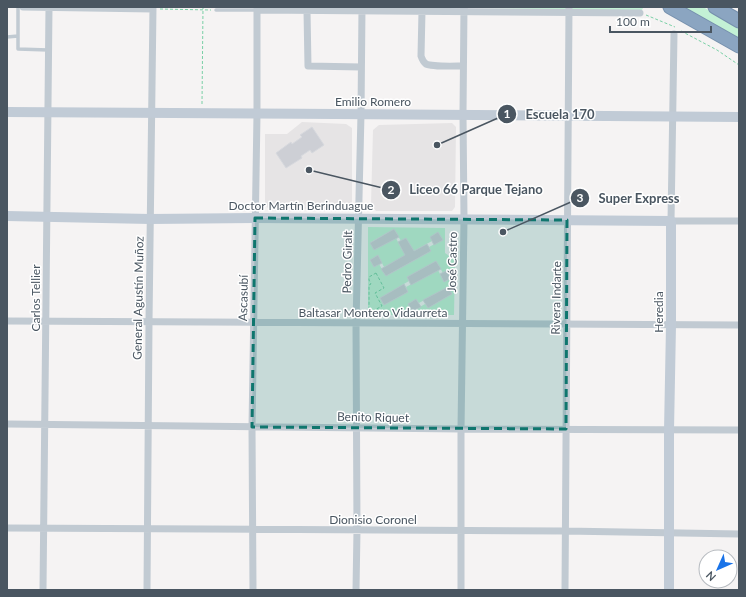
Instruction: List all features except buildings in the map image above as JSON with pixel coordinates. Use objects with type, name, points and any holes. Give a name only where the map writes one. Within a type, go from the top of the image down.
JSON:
[{"type":"highway","points":[[670,7],[739,46]]},
{"type":"highway","points":[[715,7],[739,21]]},
{"type":"street","points":[[23,7],[153,8]]},
{"type":"street","name":"Carlos Tellier","points":[[43,590],[49,7]]},
{"type":"street","name":"General Agustín Muñoz","points":[[147,590],[153,8]]},
{"type":"street","points":[[257,9],[307,11],[362,9],[422,11],[464,9],[569,10],[640,13]]},
{"type":"street","name":"Ascasubí","points":[[253,590],[252,427],[257,9]]},
{"type":"street","name":"Pedro Giralt","points":[[356,590],[358,530],[356,323],[362,9]]},
{"type":"street","name":"José Castro","points":[[461,590],[464,9]]},
{"type":"street","name":"Rivera Indarte","points":[[565,590],[569,10]]},
{"type":"street","points":[[307,11],[308,66],[361,67]]},
{"type":"street","points":[[422,11],[421,56],[423,61],[429,65],[463,66]]},
{"type":"street","name":"Heredia","points":[[669,590],[669,430],[674,30]]},
{"type":"street","name":"Emilio Romero","points":[[7,112],[463,114],[739,118]]},
{"type":"street","name":"Doctor Martín Berinduague","points":[[7,216],[150,219],[358,218],[739,222]]},
{"type":"street","name":"Baltasar Montero Vidaurreta","points":[[7,321],[739,325]]},
{"type":"street","name":"Benito Riquet","points":[[7,424],[461,429],[739,430]]},
{"type":"street","name":"Dionisio Coronel","points":[[7,528],[461,530],[739,534]]},
{"type":"lane","points":[[18,7],[18,49],[48,50]]},
{"type":"lane","points":[[216,10],[257,9]]},
{"type":"lane","points":[[7,37],[18,36]]},
{"type":"path","points":[[202,113],[203,7]]},
{"type":"path","points":[[153,8],[216,10]]},
{"type":"path","points":[[640,13],[717,50],[739,65]]},
{"type":"path","points":[[376,273],[384,288],[375,293],[382,306],[370,313],[370,284],[368,280],[369,277],[376,273]]},
{"type":"highlighted area","points":[[255,218],[567,220],[566,429],[252,427]]},
{"type":"shaded area","points":[[302,122],[346,124],[352,128],[352,206],[348,210],[269,209],[265,205],[265,134],[287,134]]},
{"type":"shaded area","points":[[452,123],[456,127],[455,207],[452,211],[376,211],[371,204],[373,130],[379,125]]},
{"type":"green space","points":[[474,7],[640,7],[643,8],[639,11]]},
{"type":"green space","points":[[681,7],[703,7],[739,27],[739,39]]},
{"type":"green space","points":[[368,227],[445,228],[445,253],[455,260],[454,315],[368,315]],"holes":[[[394,229],[401,241],[406,238],[411,246],[402,250],[396,238],[374,250],[371,242]],[[438,233],[442,240],[429,247],[431,251],[386,276],[379,264],[374,267],[370,260],[378,255],[384,267],[432,241]],[[436,261],[443,273],[448,270],[452,278],[444,282],[438,270],[406,287],[408,292],[384,305],[380,298],[409,281],[407,277]],[[448,287],[452,294],[428,308],[425,304],[413,311],[408,304],[416,299],[419,303]]]},
{"type":"place","name":"Escuela 170","points":[[437,145]]},
{"type":"place","name":"Liceo 66 Parque Tejano","points":[[309,170]]},
{"type":"place","name":"Super Express","points":[[503,232]]}]
